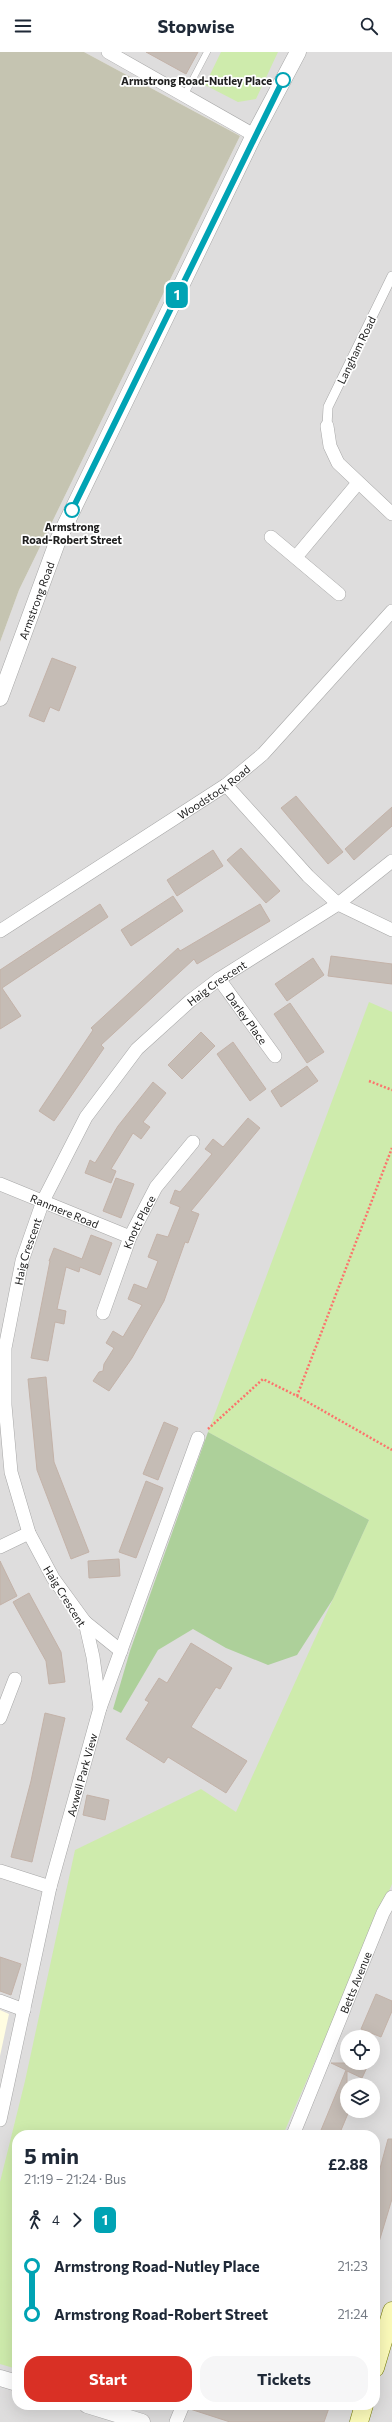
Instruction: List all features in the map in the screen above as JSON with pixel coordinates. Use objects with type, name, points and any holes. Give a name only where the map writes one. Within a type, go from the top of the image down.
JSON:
[{"type":"main road","points":[[380,2351],[392,2311]]},
{"type":"main road","points":[[359,2422],[363,2410]]},
{"type":"street","points":[[108,52],[185,94],[254,135]]},
{"type":"street","name":"Armstrong Road","points":[[0,698],[58,540],[254,135],[298,52]]},
{"type":"street","name":"Langham Road","points":[[327,426],[328,407],[392,276]]},
{"type":"street","points":[[327,426],[330,446],[338,464],[358,483],[389,506]]},
{"type":"street","points":[[296,557],[358,483]]},
{"type":"street","points":[[271,537],[339,594]]},
{"type":"street","name":"Woodstock Road","points":[[0,931],[226,785],[263,754],[392,611]]},
{"type":"street","points":[[226,785],[308,876],[338,904],[392,930]]},
{"type":"street","name":"Haig Crescent","points":[[100,1708],[93,1657],[85,1622],[53,1578],[29,1533],[11,1472],[5,1405],[5,1348],[22,1261],[43,1201],[86,1117],[137,1049],[190,1001],[219,979],[338,904],[392,861]]},
{"type":"street","name":"Darley Place","points":[[219,979],[275,1056]]},
{"type":"street","name":"Knott Place","points":[[103,1313],[130,1237],[156,1187],[193,1142]]},
{"type":"street","name":"Ranmere Road","points":[[0,1184],[130,1237]]},
{"type":"street","name":"Axwell Park View","points":[[0,2120],[50,1887],[100,1708],[198,1438]]},
{"type":"street","points":[[0,1547],[29,1533]]},
{"type":"street","points":[[85,1622],[121,1651]]},
{"type":"street","points":[[0,1718],[15,1679]]},
{"type":"street","points":[[0,1871],[50,1887]]},
{"type":"street","name":"Betts Avenue","points":[[295,2130],[388,1916],[392,1897]]},
{"type":"street","points":[[0,2001],[24,2010]]},
{"type":"street","points":[[0,2378],[12,2382]]},
{"type":"street","points":[[103,2410],[142,2422]]},
{"type":"street","points":[[176,2422],[181,2410]]},
{"type":"lane","points":[[185,94],[207,52]]},
{"type":"path","points":[[369,1081],[392,1090]]},
{"type":"path","points":[[297,1396],[392,1148]]},
{"type":"path","points":[[198,1438],[262,1379],[297,1396],[392,1450]]},
{"type":"shaded area","points":[[0,52],[84,52],[240,136],[19,590],[0,642]]},
{"type":"shaded area","points":[[84,52],[392,52],[392,2422],[0,2422],[0,642],[19,590],[240,136]]},
{"type":"shaded area","points":[[0,2010],[9,2014],[0,2056]]},
{"type":"green space","points":[[221,52],[278,52],[256,99],[238,102],[205,85]]},
{"type":"green space","points":[[369,1002],[392,1012],[392,1884],[285,2130],[13,2130],[25,2081],[75,1850],[201,1789],[236,1812],[369,1520],[208,1432]]},
{"type":"green space","points":[[208,1432],[369,1520],[333,1599],[297,1655],[268,1665],[226,1648],[193,1629],[158,1650],[121,1713],[113,1709],[130,1651]]},
{"type":"green space","points":[[12,2134],[12,2368],[0,2364],[0,2182]]},
{"type":"building","points":[[146,52],[198,52],[186,74]]},
{"type":"building","points":[[52,658],[76,667],[59,711],[50,707],[44,722],[29,716]]},
{"type":"building","points":[[296,796],[343,852],[328,864],[281,808]]},
{"type":"building","points":[[392,807],[392,826],[354,860],[345,849]]},
{"type":"building","points":[[241,848],[280,891],[266,903],[227,860]]},
{"type":"building","points":[[213,850],[223,866],[177,896],[167,880]]},
{"type":"building","points":[[173,896],[183,911],[131,946],[121,930]]},
{"type":"building","points":[[100,904],[108,917],[2,988],[21,1016],[0,1029],[0,970]]},
{"type":"building","points":[[260,904],[270,921],[197,964],[194,959],[101,1045],[104,1048],[54,1121],[39,1111],[93,1030],[91,1028],[178,948],[180,951]]},
{"type":"building","points":[[331,956],[392,964],[392,984],[328,976]]},
{"type":"building","points":[[313,958],[324,975],[287,1001],[275,984]]},
{"type":"building","points":[[290,1003],[324,1052],[307,1063],[274,1014]]},
{"type":"building","points":[[201,1032],[215,1046],[182,1079],[168,1065]]},
{"type":"building","points":[[233,1042],[266,1089],[250,1101],[217,1054]]},
{"type":"building","points":[[307,1066],[318,1081],[281,1107],[271,1091]]},
{"type":"building","points":[[153,1082],[166,1093],[143,1122],[150,1127],[141,1139],[133,1133],[111,1169],[116,1171],[111,1183],[85,1173],[90,1160],[95,1163],[118,1126]]},
{"type":"building","points":[[248,1118],[260,1128],[191,1211],[199,1214],[188,1243],[185,1242],[164,1301],[132,1358],[109,1391],[93,1381],[99,1372],[103,1371],[104,1364],[114,1348],[106,1343],[113,1331],[123,1337],[142,1305],[128,1299],[134,1284],[147,1289],[158,1261],[148,1257],[157,1234],[168,1237],[180,1207],[170,1203],[175,1190],[180,1192],[212,1154],[205,1149],[213,1139],[223,1147]]},
{"type":"building","points":[[116,1178],[134,1184],[121,1218],[103,1211]]},
{"type":"building","points":[[91,1235],[112,1243],[100,1275],[80,1267],[79,1272],[66,1267],[57,1309],[66,1311],[64,1324],[55,1322],[48,1361],[31,1358],[49,1261],[54,1248],[82,1259]]},
{"type":"building","points":[[46,1377],[54,1462],[89,1552],[71,1559],[37,1470],[28,1379]]},
{"type":"building","points":[[164,1422],[178,1428],[158,1480],[143,1474]]},
{"type":"building","points":[[146,1481],[163,1488],[136,1558],[119,1552]]},
{"type":"building","points":[[119,1559],[120,1576],[89,1578],[88,1561]]},
{"type":"building","points":[[0,1561],[17,1596],[0,1605]]},
{"type":"building","points":[[29,1593],[61,1652],[65,1682],[49,1684],[46,1661],[13,1602]]},
{"type":"building","points":[[191,1643],[232,1668],[220,1689],[216,1687],[191,1727],[247,1761],[226,1793],[168,1757],[164,1763],[126,1739],[149,1702],[145,1700],[159,1678],[167,1683]]},
{"type":"building","points":[[45,1713],[65,1718],[32,1862],[11,1857],[31,1781]]},
{"type":"building","points":[[87,1795],[109,1800],[105,1820],[83,1815]]},
{"type":"building","points":[[0,1957],[21,1964],[11,1995],[0,1991]]},
{"type":"building","points":[[376,1994],[392,2001],[392,2011],[381,2037],[380,2030],[361,2029]]},
{"type":"building","points":[[331,2063],[340,2063],[340,2067]]},
{"type":"building","points":[[346,2070],[366,2070],[362,2078],[347,2071],[347,2078],[343,2078]]},
{"type":"building","points":[[340,2084],[340,2118],[346,2118],[341,2130],[321,2130]]},
{"type":"building","points":[[388,2139],[392,2139],[392,2199],[380,2239],[380,2169]]},
{"type":"building","points":[[193,2410],[328,2410],[324,2422],[230,2422]]},
{"type":"bus line","name":"1","points":[[72,510],[254,135],[283,80]]},
{"type":"place","name":"Armstrong Road-Nutley Place","points":[[283,80]]},
{"type":"place","name":"Armstrong Road-Robert Street","points":[[72,510]]}]
